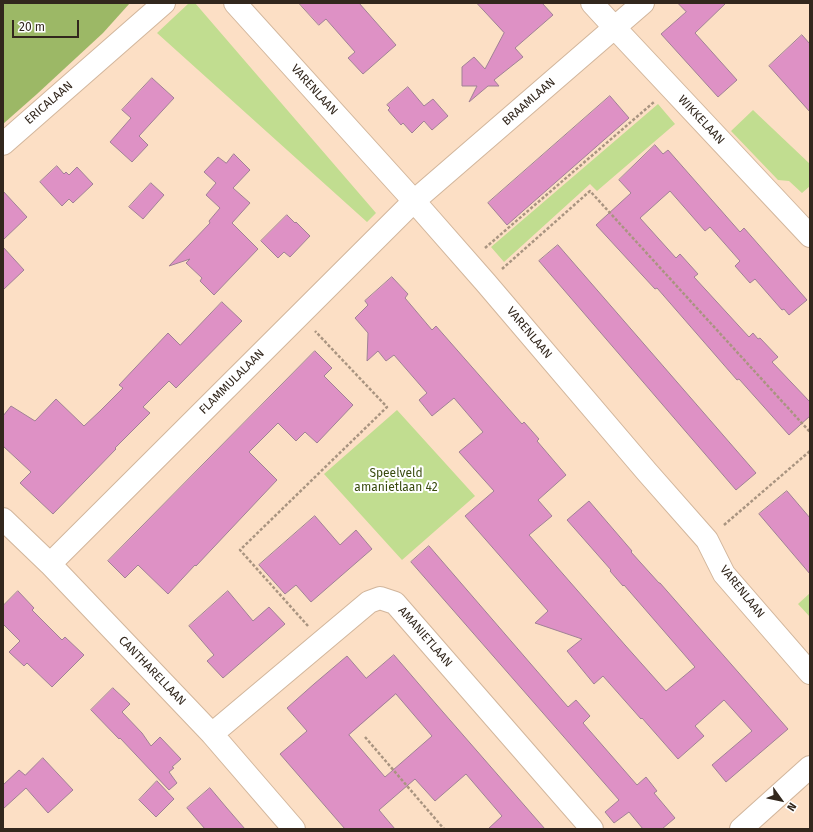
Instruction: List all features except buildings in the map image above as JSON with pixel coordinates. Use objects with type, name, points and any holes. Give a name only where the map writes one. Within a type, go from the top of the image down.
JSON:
[{"type":"street","name":"ERICALAAN","points":[[95,63],[143,3]]},
{"type":"street","name":"ERICALAAN","points":[[3,144],[164,3]]},
{"type":"street","name":"VARENLAAN","points":[[235,3],[468,262],[707,540],[724,574],[810,673]]},
{"type":"street","name":"WIKKELAAN","points":[[592,3],[810,236]]},
{"type":"street","name":"BRAAMLAAN","points":[[414,201],[643,3]]},
{"type":"street","name":"FLAMMULALAAN","points":[[50,564],[414,201]]},
{"type":"street","name":"CANTHARELLAAN","points":[[3,519],[50,564],[212,734],[294,829]]},
{"type":"street","name":"AMANIETLAAN","points":[[212,734],[369,602],[380,598],[395,603],[592,829]]},
{"type":"street","points":[[741,829],[810,767]]},
{"type":"path","points":[[468,262],[671,88]]},
{"type":"path","points":[[486,283],[590,191],[810,432]]},
{"type":"path","points":[[299,315],[387,407],[240,550],[322,641]]},
{"type":"path","points":[[707,540],[810,451]]},
{"type":"path","points":[[365,737],[444,829]]},
{"type":"green space","points":[[3,3],[130,3],[103,33],[3,124]]},
{"type":"green space","points":[[189,3],[195,3],[376,213],[367,222],[157,33]]},
{"type":"green space","points":[[658,104],[675,124],[597,191],[590,184],[504,262],[491,247]]},
{"type":"green space","points":[[753,110],[810,164],[810,186],[802,193],[789,181],[778,180],[731,131]]},
{"type":"green space","name":"Speelveld amanietlaan 42","points":[[397,410],[475,496],[402,560],[324,474]]},
{"type":"green space","points":[[810,593],[810,617],[798,604]]}]
